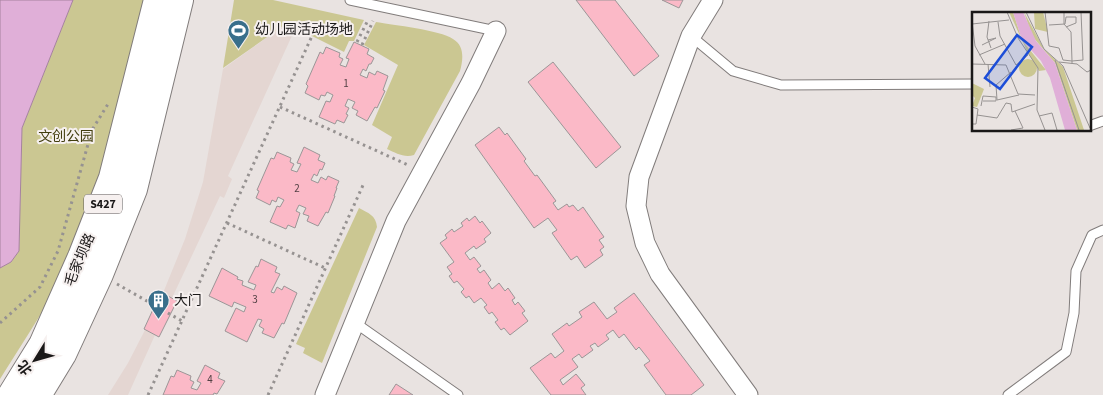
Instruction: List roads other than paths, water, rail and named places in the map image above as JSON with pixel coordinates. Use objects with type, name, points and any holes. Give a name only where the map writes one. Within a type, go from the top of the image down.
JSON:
[{"type":"main road","name":"毛家坝路","points":[[12,395],[43,345],[82,257],[113,178],[158,0]]},
{"type":"main road","name":"毛家坝路","points":[[37,395],[62,354],[99,274],[133,189],[179,0]]},
{"type":"street","points":[[713,0],[691,36],[639,177],[636,206],[645,243],[660,274],[748,395]]},
{"type":"street","points":[[325,395],[396,221],[471,83],[496,31]]},
{"type":"lane","points":[[350,0],[496,31]]},
{"type":"lane","points":[[691,36],[733,71],[782,86],[972,84]]},
{"type":"lane","points":[[1090,126],[1103,121]]},
{"type":"lane","points":[[1008,395],[1066,352],[1074,313],[1076,271],[1092,235],[1103,230]]},
{"type":"lane","points":[[354,322],[458,395]]},
{"type":"place","name":"幼儿园活动场地","points":[[239,49]]},
{"type":"place","name":"大门","points":[[158,320]]},
{"type":"park label","name":"文创公园","points":[[66,137]]}]
